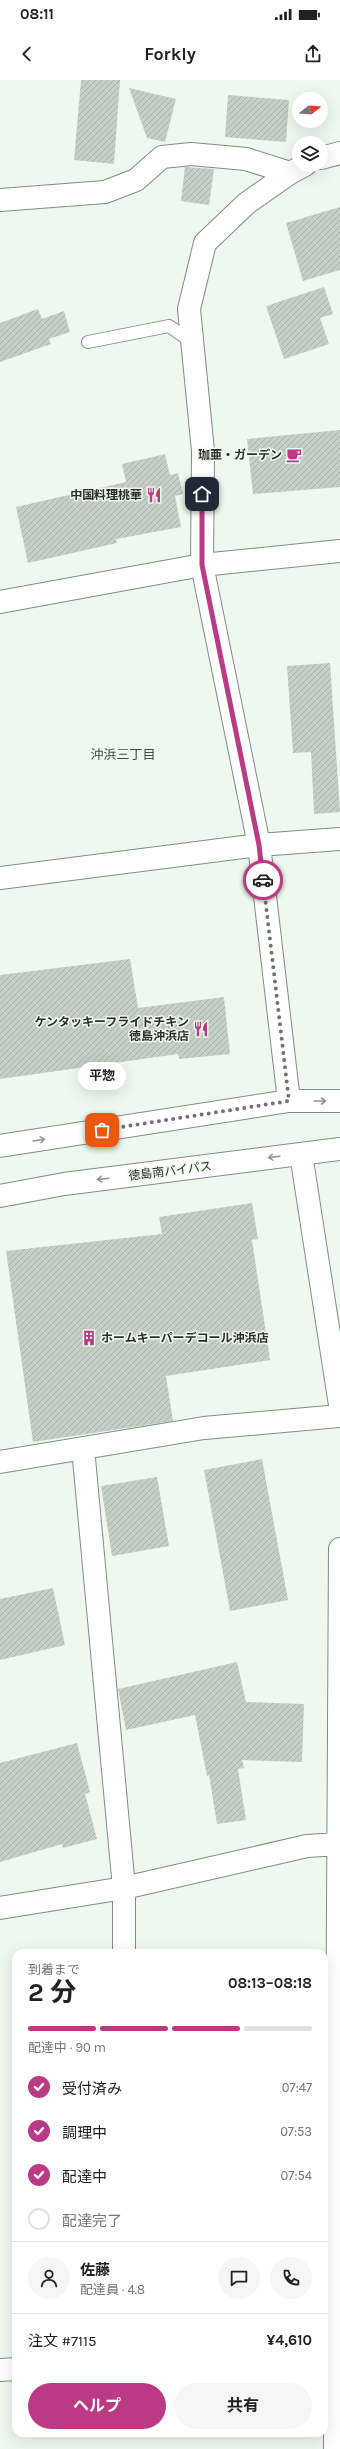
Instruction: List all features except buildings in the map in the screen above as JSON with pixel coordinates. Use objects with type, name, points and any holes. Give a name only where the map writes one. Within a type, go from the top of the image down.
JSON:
[{"type":"main road","points":[[328,156],[340,153]]},
{"type":"main road","points":[[0,200],[105,192],[136,180],[162,157],[191,154],[246,159],[292,168]]},
{"type":"main road","points":[[289,1101],[259,845],[202,565],[202,451],[189,309],[204,243],[248,203],[293,172]]},
{"type":"main road","points":[[0,602],[202,565],[340,551]]},
{"type":"main road","points":[[0,878],[259,845],[340,839]]},
{"type":"main road","points":[[0,1146],[289,1101],[340,1101]]},
{"type":"main road","name":"徳島南バイパス","points":[[0,1196],[64,1184],[340,1149]]},
{"type":"main road","points":[[301,1154],[340,1405]]},
{"type":"main road","points":[[0,1462],[204,1428],[340,1416]]},
{"type":"main road","points":[[82,1448],[124,1888],[124,1949]]},
{"type":"main road","points":[[335,2449],[333,2363],[339,1844],[340,1549]]},
{"type":"main road","points":[[0,1908],[124,1888],[307,1846],[339,1844]]},
{"type":"main road","points":[[0,2370],[12,2369]]},
{"type":"lane","points":[[88,342],[169,326],[192,342]]},
{"type":"way so far","points":[[102,1130],[289,1101],[263,880]]},
{"type":"place","name":"珈亜・ガーデン","points":[[294,455]]},
{"type":"place","name":"中国料理桃華","points":[[154,495]]},
{"type":"place","name":"ケンタッキーフライドチキン 徳島沖浜店","points":[[201,1029]]},
{"type":"place","name":"平惣","points":[[102,1130]]},
{"type":"place","name":"ホームキーパーデコール沖浜店","points":[[89,1338]]},
{"type":"district","name":"沖浜三丁目","points":[[123,754]]},
{"type":"route","points":[[202,494],[202,565],[259,845],[263,880]]}]
